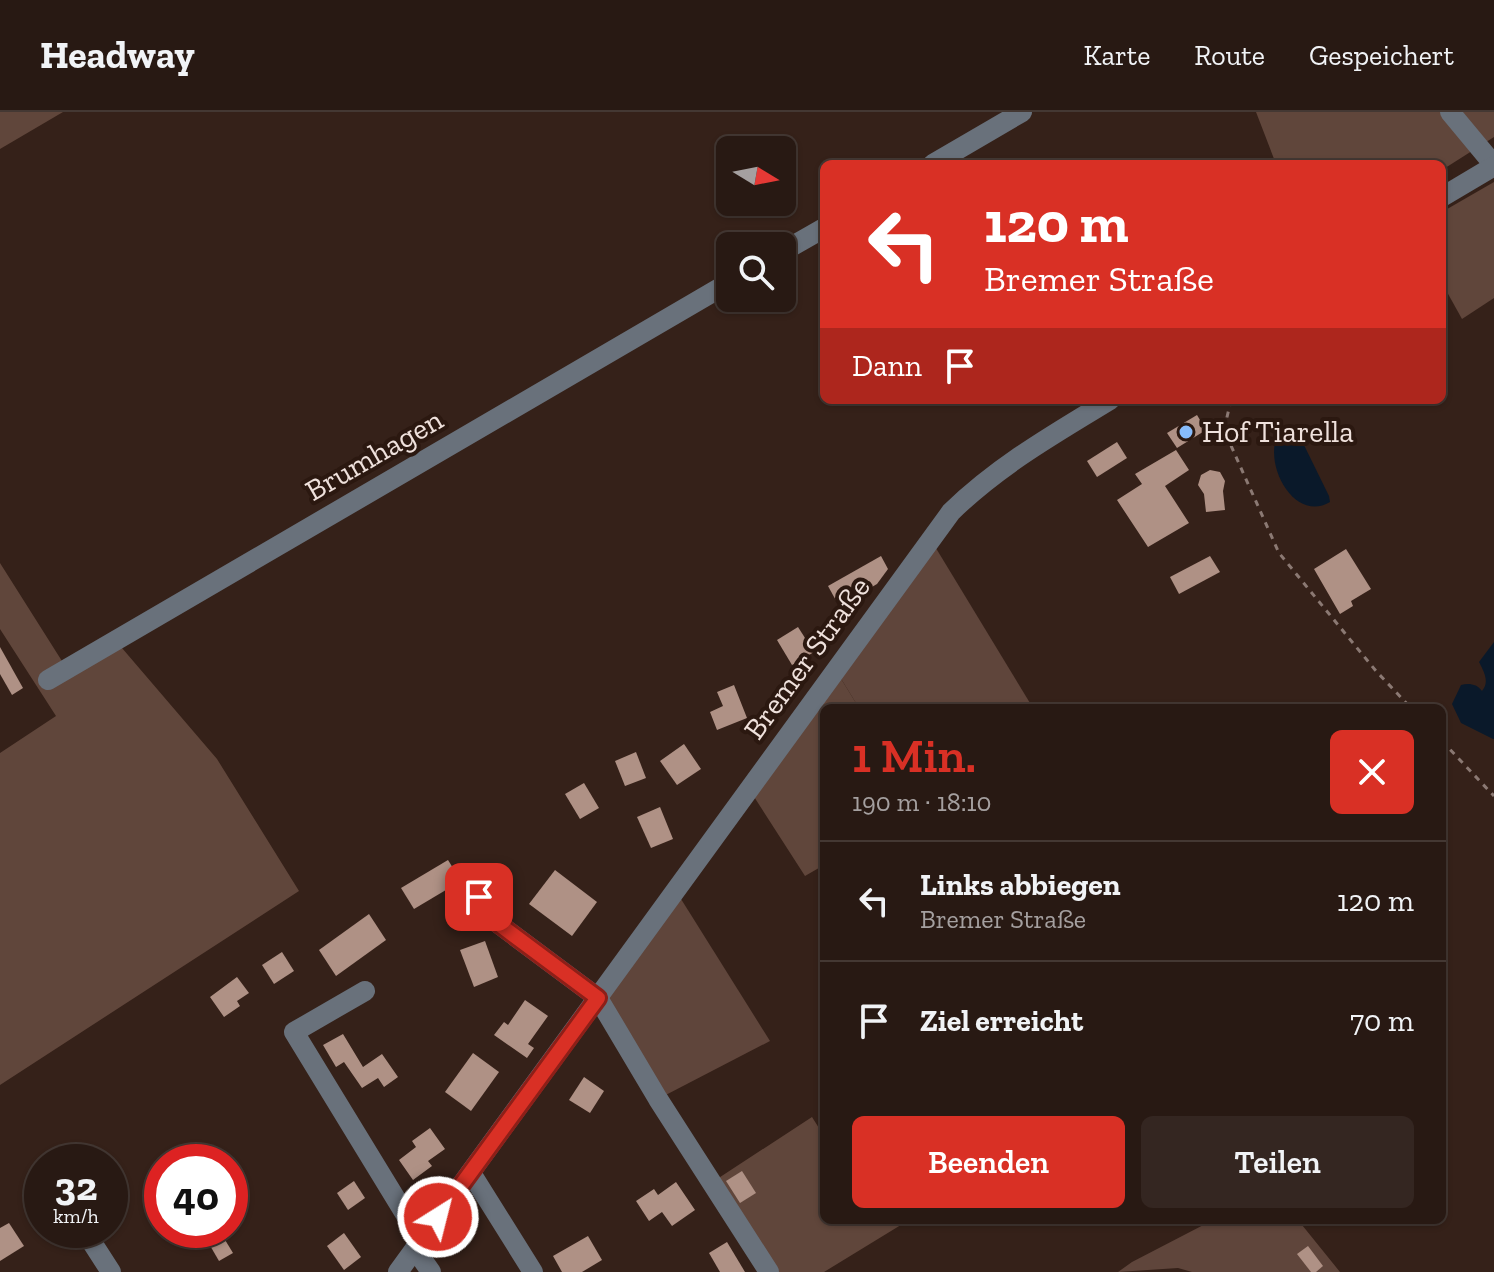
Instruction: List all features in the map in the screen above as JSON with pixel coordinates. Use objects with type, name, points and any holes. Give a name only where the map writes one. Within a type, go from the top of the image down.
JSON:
[{"type":"street","points":[[940,160],[1022,112]]},
{"type":"street","points":[[1446,195],[1494,166],[1450,112]]},
{"type":"street","points":[[796,244],[820,230]]},
{"type":"street","name":"Brumhagen","points":[[48,680],[716,290]]},
{"type":"street","name":"Bremer Straße","points":[[398,1272],[951,512],[980,483],[1104,404]]},
{"type":"street","points":[[479,897],[488,916],[598,998],[658,1099],[769,1272]]},
{"type":"street","points":[[365,991],[294,1032],[418,1244],[431,1272]]},
{"type":"street","points":[[471,1173],[533,1272]]},
{"type":"street","points":[[96,1248],[111,1272]]},
{"type":"path","points":[[1230,404],[1224,430],[1279,553],[1376,671],[1407,704]]},
{"type":"path","points":[[1446,745],[1494,796]]},
{"type":"shaded area","points":[[0,112],[63,112],[0,149]]},
{"type":"shaded area","points":[[1256,112],[1494,112],[1494,137],[1446,167],[1446,160],[1274,160]]},
{"type":"shaded area","points":[[1494,182],[1494,298],[1462,319],[1446,290],[1446,210]]},
{"type":"shaded area","points":[[931,540],[1031,704],[857,704],[835,669]]},
{"type":"shaded area","points":[[0,563],[67,669],[116,641],[217,759],[299,891],[0,1085],[0,753],[56,716],[0,629]]},
{"type":"shaded area","points":[[835,669],[857,704],[820,704],[820,867],[805,876],[749,789]]},
{"type":"shaded area","points":[[676,891],[770,1041],[658,1099],[598,998]]},
{"type":"shaded area","points":[[812,1117],[820,1130],[820,1224],[902,1224],[824,1272],[769,1272],[711,1183]]},
{"type":"shaded area","points":[[1205,1224],[1301,1224],[1340,1272],[1192,1272],[1178,1268],[1118,1272]]},
{"type":"water","points":[[1288,429],[1302,441],[1330,502],[1317,506],[1304,504],[1284,486],[1274,457],[1280,430]]},
{"type":"water","points":[[1494,642],[1493,739],[1461,723],[1452,704],[1461,685],[1473,685],[1482,691],[1486,684],[1479,662]]},
{"type":"building","points":[[1197,415],[1206,430],[1177,448],[1167,433]]},
{"type":"building","points":[[1117,442],[1127,458],[1097,477],[1087,461]]},
{"type":"building","points":[[1176,450],[1189,470],[1165,486],[1189,523],[1148,547],[1117,500],[1142,484],[1135,474]]},
{"type":"building","points":[[1210,470],[1220,472],[1225,481],[1225,510],[1206,512],[1204,494],[1198,485],[1201,475]]},
{"type":"building","points":[[1346,549],[1371,589],[1351,601],[1353,606],[1340,614],[1314,569]]},
{"type":"building","points":[[881,556],[888,569],[877,584],[839,606],[828,586]]},
{"type":"building","points":[[1210,556],[1220,572],[1179,594],[1170,577]]},
{"type":"building","points":[[798,627],[814,652],[792,665],[777,640]]},
{"type":"building","points":[[0,647],[23,688],[12,695],[0,674]]},
{"type":"building","points":[[734,685],[747,718],[717,730],[710,712],[723,706],[717,692]]},
{"type":"building","points":[[684,744],[701,769],[677,785],[660,761]]},
{"type":"building","points":[[636,752],[646,778],[625,786],[615,761]]},
{"type":"building","points":[[584,783],[599,808],[580,819],[565,794]]},
{"type":"building","points":[[660,807],[673,839],[651,848],[637,817]]},
{"type":"building","points":[[448,860],[461,881],[414,909],[401,888]]},
{"type":"building","points":[[555,870],[597,902],[572,936],[529,904]]},
{"type":"building","points":[[369,914],[386,940],[336,976],[319,950]]},
{"type":"building","points":[[485,941],[498,977],[474,987],[460,950]]},
{"type":"building","points":[[282,952],[294,971],[274,984],[262,965]]},
{"type":"building","points":[[237,977],[249,993],[237,1001],[240,1006],[224,1017],[210,997]]},
{"type":"building","points":[[525,1000],[548,1016],[528,1044],[534,1048],[527,1058],[494,1035],[504,1022],[508,1025]]},
{"type":"building","points":[[343,1034],[363,1067],[382,1054],[398,1077],[384,1087],[378,1078],[362,1088],[344,1062],[336,1067],[323,1045]]},
{"type":"building","points":[[473,1053],[499,1072],[471,1111],[445,1092]]},
{"type":"building","points":[[584,1077],[604,1091],[590,1113],[569,1100]]},
{"type":"building","points":[[430,1128],[445,1149],[428,1161],[432,1166],[413,1180],[399,1160],[416,1147],[412,1141]]},
{"type":"building","points":[[742,1171],[756,1193],[740,1203],[726,1181]]},
{"type":"building","points":[[354,1181],[365,1198],[348,1210],[337,1193]]},
{"type":"building","points":[[676,1182],[695,1210],[672,1226],[662,1212],[649,1221],[636,1201],[654,1189],[658,1195]]},
{"type":"building","points":[[9,1223],[24,1246],[0,1261],[0,1228]]},
{"type":"building","points":[[344,1233],[361,1257],[344,1270],[327,1246]]},
{"type":"building","points":[[588,1236],[602,1260],[582,1272],[562,1272],[553,1256]]},
{"type":"building","points":[[727,1242],[745,1272],[720,1272],[709,1253]]},
{"type":"building","points":[[1308,1246],[1323,1266],[1316,1272],[1311,1272],[1297,1254]]},
{"type":"building","points":[[211,1248],[230,1248],[233,1253],[219,1261]]},
{"type":"place","name":"Hof Tiarella","points":[[1186,432]]},
{"type":"route","points":[[438,1217],[598,998],[488,916],[479,897]]}]
